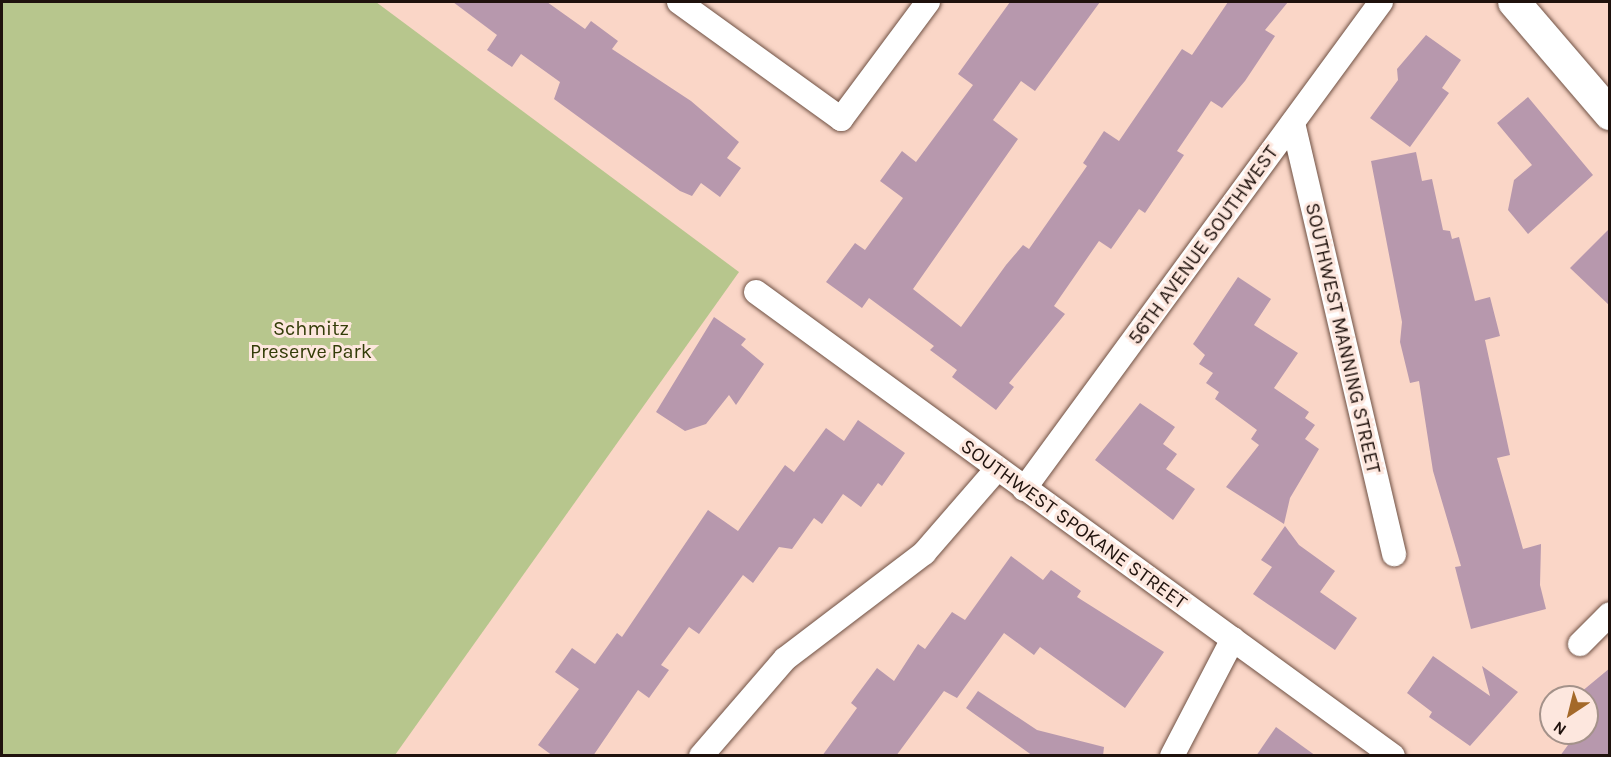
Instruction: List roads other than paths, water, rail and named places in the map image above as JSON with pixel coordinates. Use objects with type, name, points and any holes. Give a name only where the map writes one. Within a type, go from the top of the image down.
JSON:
[{"type":"street","points":[[679,2],[841,119],[928,2]]},
{"type":"street","name":"56TH AVENUE SOUTHWEST","points":[[1024,489],[1381,2]]},
{"type":"street","points":[[1514,2],[1610,114]]},
{"type":"street","name":"SOUTHWEST MANNING STREET","points":[[1293,123],[1394,554]]},
{"type":"street","name":"SOUTHWEST SPOKANE STREET","points":[[756,292],[1393,756]]},
{"type":"street","points":[[701,756],[785,659],[924,554],[997,469]]},
{"type":"street","points":[[1580,644],[1610,614]]},
{"type":"street","points":[[1172,756],[1233,639]]},
{"type":"park label","name":"Schmitz Preserve Park","points":[[311,340]]}]
